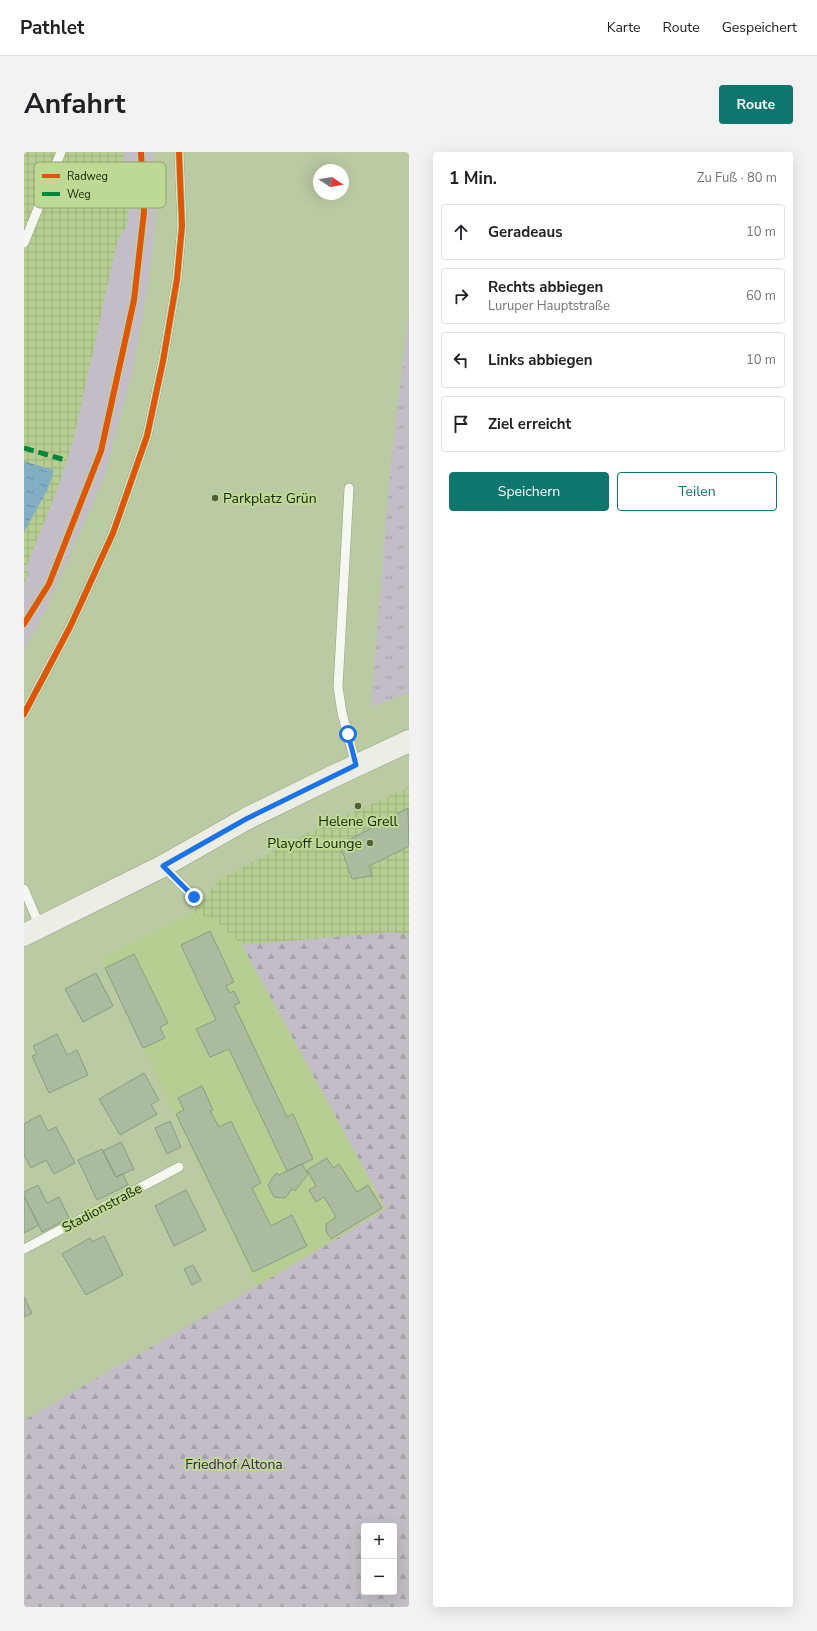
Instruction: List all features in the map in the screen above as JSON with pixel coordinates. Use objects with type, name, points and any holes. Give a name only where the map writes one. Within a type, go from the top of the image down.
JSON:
[{"type":"main road","points":[[32,931],[163,866],[246,819],[356,765],[409,741]]},
{"type":"lane","points":[[57,162],[61,152]]},
{"type":"lane","points":[[24,714],[70,627],[113,533],[147,436],[163,361],[177,279],[182,226],[178,152]]},
{"type":"lane","points":[[24,242],[38,208]]},
{"type":"lane","points":[[349,488],[338,687],[342,713],[356,765]]},
{"type":"lane","points":[[163,866],[194,897]]},
{"type":"lane","points":[[24,889],[32,931]]},
{"type":"lane","name":"Stadionstraße","points":[[24,1249],[179,1167]]},
{"type":"shaded area","points":[[24,152],[123,152],[124,162],[34,162],[34,208],[129,208],[129,211],[127,226],[118,239],[73,442],[56,493],[25,570],[29,573],[24,585]]},
{"type":"shaded area","points":[[409,787],[409,935],[394,932],[242,945],[214,919],[193,912],[219,880],[304,835]]},
{"type":"shaded area","points":[[193,912],[214,919],[242,945],[386,1209],[257,1286],[101,959]]},
{"type":"green space","points":[[123,152],[153,152],[154,162],[124,162]]},
{"type":"green space","points":[[129,208],[156,208],[153,244],[144,308],[132,372],[104,477],[46,609],[24,650],[24,585],[29,573],[25,570],[56,493],[73,442],[118,239],[127,226]]},
{"type":"green space","points":[[409,311],[409,693],[371,707],[390,471]]},
{"type":"green space","name":"Friedhof Altona","points":[[394,932],[409,935],[409,1607],[24,1607],[24,1420],[257,1286],[386,1209],[242,945]]},
{"type":"water","points":[[24,461],[54,470],[48,489],[24,532]]},
{"type":"building","points":[[408,808],[409,846],[369,866],[372,876],[352,879],[340,845]]},
{"type":"building","points":[[210,931],[234,982],[226,986],[230,993],[234,991],[240,1003],[234,1005],[287,1117],[293,1114],[313,1159],[287,1171],[229,1049],[210,1057],[196,1029],[216,1020],[181,945]]},
{"type":"building","points":[[134,954],[168,1023],[160,1027],[165,1038],[143,1048],[105,968]]},
{"type":"building","points":[[96,973],[113,1006],[83,1022],[65,989]]},
{"type":"building","points":[[57,1034],[67,1055],[77,1050],[88,1075],[49,1093],[32,1056],[37,1054],[33,1046]]},
{"type":"building","points":[[144,1073],[159,1100],[151,1105],[157,1114],[120,1135],[99,1099]]},
{"type":"building","points":[[202,1086],[213,1110],[210,1111],[219,1127],[231,1121],[261,1183],[252,1188],[271,1226],[292,1215],[307,1246],[253,1272],[176,1114],[184,1110],[178,1098]]},
{"type":"building","points":[[40,1115],[48,1131],[56,1127],[75,1163],[54,1174],[46,1160],[31,1168],[24,1155],[24,1124]]},
{"type":"building","points":[[170,1121],[181,1147],[167,1154],[155,1128]]},
{"type":"building","points":[[121,1142],[134,1169],[116,1177],[103,1151]]},
{"type":"building","points":[[102,1149],[116,1177],[123,1174],[128,1185],[97,1200],[78,1160]]},
{"type":"building","points":[[327,1158],[333,1168],[339,1164],[357,1192],[368,1185],[382,1208],[331,1239],[326,1231],[326,1224],[336,1217],[324,1197],[316,1202],[309,1190],[316,1186],[307,1170]]},
{"type":"building","points":[[302,1164],[308,1174],[295,1191],[292,1189],[285,1198],[274,1197],[268,1185],[276,1173],[279,1175]]},
{"type":"building","points":[[38,1185],[47,1203],[59,1197],[69,1218],[42,1232],[24,1196],[24,1192]]},
{"type":"building","points":[[186,1190],[206,1230],[174,1246],[155,1206]]},
{"type":"building","points":[[24,1196],[39,1225],[24,1233]]},
{"type":"building","points":[[104,1236],[123,1275],[86,1295],[62,1254],[90,1238],[92,1242]]},
{"type":"building","points":[[193,1265],[201,1280],[192,1285],[184,1269]]},
{"type":"building","points":[[24,1297],[32,1313],[24,1317]]},
{"type":"marked path","points":[[24,448],[65,460]]},
{"type":"cycle path","points":[[141,152],[142,162]]},
{"type":"cycle path","points":[[24,714],[70,627],[113,533],[147,436],[163,361],[177,279],[182,226],[179,152]]},
{"type":"cycle path","points":[[24,624],[49,584],[101,451],[134,300],[144,208]]},
{"type":"place","name":"Parkplatz Grün","points":[[215,498]]},
{"type":"place","name":"Helene Grell","points":[[358,806]]},
{"type":"place","name":"Playoff Lounge","points":[[370,843]]},
{"type":"route","points":[[194,897],[163,866],[246,819],[356,765],[348,734]]}]
